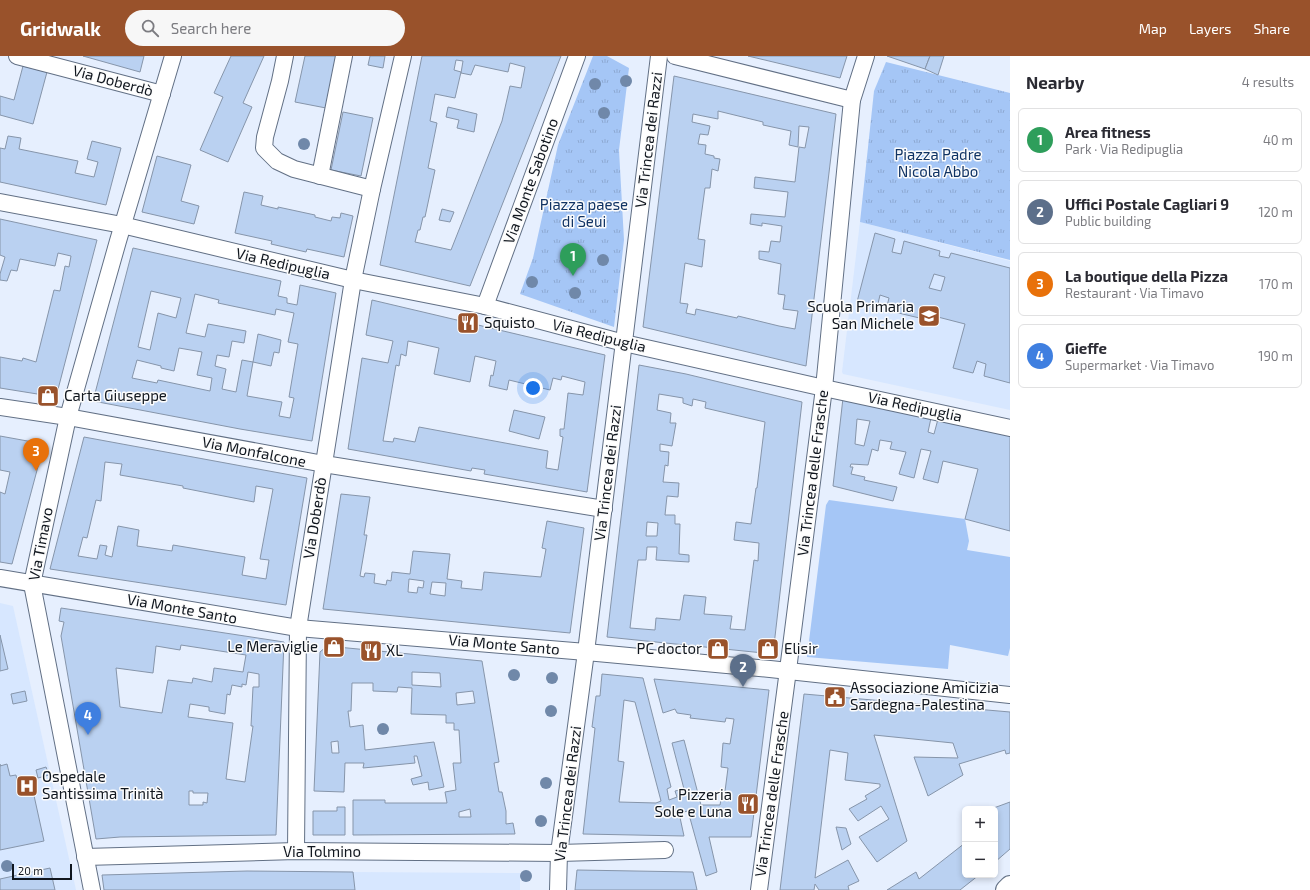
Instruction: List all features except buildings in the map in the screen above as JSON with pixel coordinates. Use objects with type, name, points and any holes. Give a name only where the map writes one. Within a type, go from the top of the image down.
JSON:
[{"type":"street","name":"Via Doberdò","points":[[17,56],[162,94]]},
{"type":"street","name":"Via Doberdò","points":[[122,226],[173,56]]},
{"type":"street","points":[[285,56],[280,81],[264,137],[264,148],[277,161],[294,169],[372,189]]},
{"type":"street","points":[[320,176],[344,56]]},
{"type":"street","name":"Via Doberdò","points":[[296,851],[298,628],[354,280],[372,189],[402,56]]},
{"type":"street","name":"Via Monte Sabotino","points":[[485,306],[577,56]]},
{"type":"street","name":"Via Trincea dei Razzi","points":[[558,890],[559,853],[604,510],[659,56]]},
{"type":"street","points":[[675,56],[852,100]]},
{"type":"street","name":"Via Trincea delle Frasche","points":[[759,890],[824,388],[852,100],[866,56]]},
{"type":"street","name":"Via Redipuglia","points":[[0,202],[122,226],[354,280],[485,306],[624,343],[1010,428]]},
{"type":"street","name":"Via Timavo","points":[[92,890],[32,584],[68,416],[122,226]]},
{"type":"street","name":"Via Monfalcone","points":[[0,407],[68,416],[324,464],[604,510]]},
{"type":"street","name":"Via Monte Santo","points":[[0,578],[298,628],[788,670],[1010,695]]},
{"type":"street","name":"Via Tolmino","points":[[85,857],[296,851],[559,853],[665,850]]},
{"type":"street","points":[[1006,890],[1010,886]]},
{"type":"shaded area","name":"Scuola Primaria San Michele","points":[[860,222],[1010,261],[1010,410],[843,374],[842,372]]},
{"type":"shaded area","name":"Ospedale Santissima Trinità","points":[[0,603],[13,606],[76,890],[0,890]]},
{"type":"shaded area","points":[[353,872],[520,873],[520,890],[355,890]]},
{"type":"green space","name":"Piazza paese di Seui","points":[[593,56],[607,56],[629,68],[619,150],[624,240],[614,327],[520,294],[533,258],[558,145]]},
{"type":"green space","name":"Piazza Padre Nicola Abbo","points":[[886,62],[1010,93],[1010,260],[860,222],[874,91]]},
{"type":"green space","points":[[829,500],[965,519],[969,541],[967,550],[1010,557],[1010,648],[1008,656],[950,645],[948,669],[807,657],[826,505]]},
{"type":"place","name":"Area fitness","points":[[573,276]]},
{"type":"place","name":"Scuola Primaria San Michele","points":[[929,316]]},
{"type":"place","name":"Squisto","points":[[468,323]]},
{"type":"place","name":"Carta Giuseppe","points":[[48,396]]},
{"type":"place","name":"La boutique della Pizza","points":[[36,471]]},
{"type":"place","name":"Le Meraviglie","points":[[334,647]]},
{"type":"place","name":"PC doctor","points":[[718,649]]},
{"type":"place","name":"Elisir","points":[[768,649]]},
{"type":"place","name":"XL","points":[[371,651]]},
{"type":"place","name":"Uffici Postale Cagliari 9","points":[[743,687]]},
{"type":"place","name":"Associazione Amicizia Sardegna-Palestina","points":[[835,697]]},
{"type":"place","name":"Gieffe","points":[[88,735]]},
{"type":"place","name":"Ospedale Santissima Trinità","points":[[27,786]]},
{"type":"place","name":"Pizzeria Sole e Luna","points":[[748,804]]}]
